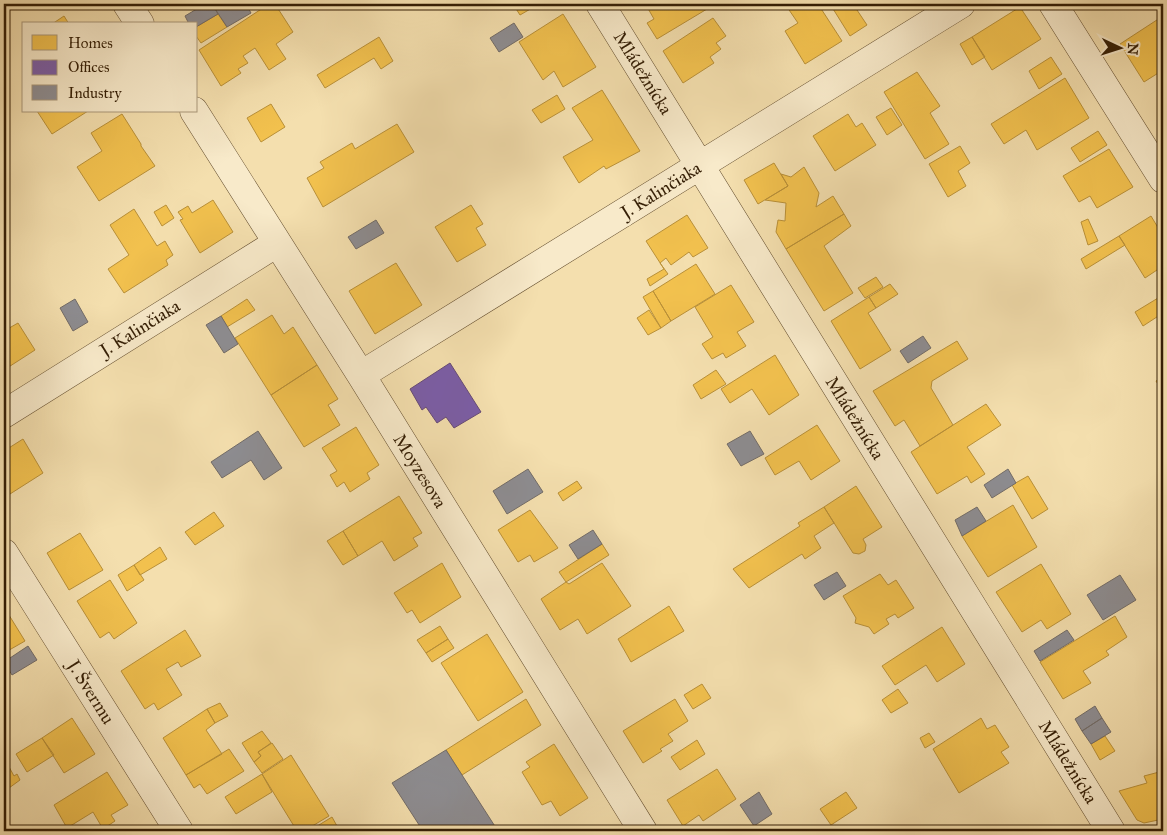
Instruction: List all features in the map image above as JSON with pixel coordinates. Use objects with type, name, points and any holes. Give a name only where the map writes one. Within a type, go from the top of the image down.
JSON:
[{"type":"street","points":[[127,4],[139,22]]},
{"type":"street","name":"Mládežnícka","points":[[600,4],[1111,831]]},
{"type":"street","name":"J. Kalinčiaka","points":[[361,376],[961,4]]},
{"type":"street","points":[[1052,4],[1163,179]]},
{"type":"street","name":"Moyzesova","points":[[195,112],[643,831]]},
{"type":"street","name":"J. Kalinčiaka","points":[[4,414],[277,243]]},
{"type":"street","name":"J. Švermu","points":[[4,553],[179,831]]},
{"type":"building: Homes","points":[[269,4],[275,4],[293,32],[276,44],[286,59],[269,70],[255,48],[243,56],[248,63],[238,69],[241,73],[221,86],[199,50]]},
{"type":"building: Homes","points":[[513,4],[539,4],[520,15]]},
{"type":"building: Homes","points":[[711,4],[712,6],[657,39],[647,23],[654,19],[646,5]]},
{"type":"building: Homes","points":[[785,4],[818,4],[842,41],[805,64],[785,31],[798,23]]},
{"type":"building: Homes","points":[[830,4],[853,4],[867,25],[850,36]]},
{"type":"building: Homes","points":[[1020,7],[1041,39],[992,70],[972,37]]},
{"type":"building: Homes","points":[[218,14],[227,27],[201,43],[198,39],[198,26]]},
{"type":"building: Homes","points":[[563,14],[596,67],[563,87],[554,71],[543,80],[519,42]]},
{"type":"building: Homes","points":[[64,16],[68,22],[55,22]]},
{"type":"building: Homes","points":[[1163,16],[1163,60],[1161,62],[1163,70],[1144,82],[1120,44]]},
{"type":"building: Homes","points":[[713,18],[726,36],[716,43],[721,49],[710,57],[714,63],[683,83],[663,51]]},
{"type":"building: Homes","points":[[379,37],[393,61],[381,69],[374,58],[325,88],[317,75]]},
{"type":"building: Homes","points":[[972,37],[985,57],[972,65],[960,44]]},
{"type":"building: Homes","points":[[1051,57],[1062,74],[1039,89],[1029,71]]},
{"type":"building: Homes","points":[[917,72],[940,106],[930,113],[949,144],[925,159],[884,92]]},
{"type":"building: Homes","points":[[1065,78],[1089,118],[1037,150],[1026,130],[1004,144],[991,124]]},
{"type":"building: Homes","points":[[602,90],[640,151],[606,169],[604,166],[579,183],[563,157],[593,140],[572,108]]},
{"type":"building: Homes","points":[[557,95],[565,109],[541,123],[532,110]]},
{"type":"building: Homes","points":[[271,104],[285,127],[261,142],[247,118]]},
{"type":"building: Homes","points":[[891,108],[902,125],[887,135],[876,117]]},
{"type":"building: Homes","points":[[38,112],[86,112],[52,134]]},
{"type":"building: Homes","points":[[122,114],[155,166],[99,201],[77,167],[102,151],[91,133]]},
{"type":"building: Homes","points":[[848,114],[856,127],[862,123],[876,145],[835,171],[813,136]]},
{"type":"building: Homes","points":[[397,124],[414,152],[323,207],[307,178],[324,168],[320,162],[352,143],[355,149]]},
{"type":"building: Homes","points":[[1098,131],[1107,145],[1080,162],[1071,148]]},
{"type":"building: Homes","points":[[960,146],[970,163],[958,171],[966,186],[948,197],[929,164]]},
{"type":"building: Homes","points":[[1109,149],[1133,187],[1097,208],[1090,196],[1079,202],[1063,176]]},
{"type":"building: Homes","points":[[774,163],[788,186],[758,204],[744,180]]},
{"type":"building: Homes","points":[[804,167],[819,193],[816,207],[833,196],[844,214],[786,249],[776,232],[778,220],[785,221],[786,203],[765,200],[788,186],[781,174],[791,177]]},
{"type":"building: Homes","points":[[213,200],[233,232],[200,253],[180,220],[183,219],[178,212],[188,206],[192,213]]},
{"type":"building: Homes","points":[[166,205],[174,218],[162,226],[154,212]]},
{"type":"building: Homes","points":[[471,205],[483,224],[476,228],[486,245],[457,262],[435,227]]},
{"type":"building: Homes","points":[[134,209],[157,246],[165,241],[173,255],[166,260],[168,265],[124,293],[108,269],[129,255],[110,225]]},
{"type":"building: Homes","points":[[844,214],[851,226],[824,246],[853,293],[824,311],[786,249]]},
{"type":"building: Homes","points":[[687,215],[708,248],[693,257],[689,252],[671,265],[666,258],[660,263],[646,241]]},
{"type":"building: Homes","points":[[1151,216],[1163,236],[1163,266],[1145,278],[1119,236]]},
{"type":"building: Homes","points":[[1088,219],[1098,241],[1088,245],[1081,222]]},
{"type":"building: Homes","points":[[1119,236],[1125,245],[1086,269],[1081,259]]},
{"type":"building: Homes","points":[[396,263],[422,305],[375,334],[349,291]]},
{"type":"building: Homes","points":[[696,264],[715,294],[671,321],[653,291]]},
{"type":"building: Homes","points":[[661,265],[668,274],[650,286],[647,279],[664,269]]},
{"type":"building: Homes","points":[[876,277],[883,287],[865,298],[858,288]]},
{"type":"building: Homes","points":[[890,284],[898,294],[876,308],[869,297]]},
{"type":"building: Homes","points":[[731,285],[754,322],[737,332],[746,346],[726,358],[723,353],[712,359],[702,344],[713,337],[695,307]]},
{"type":"building: Homes","points":[[653,291],[671,321],[661,328],[643,297]]},
{"type":"building: Homes","points":[[1163,295],[1163,313],[1143,326],[1135,312]]},
{"type":"building: Homes","points":[[869,297],[876,308],[868,313],[891,350],[860,369],[831,321]]},
{"type":"building: Homes","points":[[247,299],[255,310],[227,327],[221,316]]},
{"type":"building: Homes","points":[[649,310],[661,328],[648,335],[637,318]]},
{"type":"building: Homes","points":[[272,315],[284,334],[293,327],[317,365],[271,395],[235,338]]},
{"type":"building: Homes","points":[[18,323],[35,350],[4,370],[4,331]]},
{"type":"building: Homes","points":[[957,341],[968,359],[932,381],[931,388],[953,425],[920,446],[904,420],[895,426],[873,391]]},
{"type":"building: Homes","points":[[775,355],[799,395],[769,415],[752,389],[730,403],[721,389]]},
{"type":"building: Homes","points":[[317,365],[338,399],[328,405],[340,425],[304,447],[271,395]]},
{"type":"building: Homes","points":[[716,370],[726,384],[701,399],[693,385]]},
{"type":"building: Homes","points":[[1163,376],[1163,392],[1156,381]]},
{"type":"building: Homes","points":[[986,404],[1001,425],[967,447],[985,474],[971,483],[967,476],[937,494],[911,452]]},
{"type":"building: Homes","points":[[817,425],[840,461],[811,480],[799,461],[775,475],[765,458]]},
{"type":"building: Homes","points":[[356,427],[379,465],[367,473],[370,479],[350,492],[344,482],[337,487],[330,475],[337,471],[322,448]]},
{"type":"building: Homes","points":[[23,439],[43,473],[10,494],[4,485],[4,451]]},
{"type":"building: Homes","points":[[1028,476],[1048,509],[1032,519],[1012,485]]},
{"type":"building: Homes","points":[[577,481],[582,488],[563,501],[558,493]]},
{"type":"building: Homes","points":[[856,486],[882,527],[863,539],[866,545],[865,551],[859,554],[853,553],[824,507]]},
{"type":"building: Homes","points":[[399,496],[422,533],[413,538],[418,546],[394,561],[382,541],[358,556],[343,531]]},
{"type":"building: Homes","points":[[1013,505],[1037,547],[988,577],[962,536]]},
{"type":"building: Homes","points":[[824,507],[834,523],[814,536],[821,548],[805,559],[802,554],[749,588],[733,569],[800,526],[798,523]]},
{"type":"building: Homes","points":[[530,510],[558,548],[534,562],[530,555],[518,562],[498,530]]},
{"type":"building: Homes","points":[[214,512],[224,526],[195,545],[185,532]]},
{"type":"building: Homes","points":[[343,531],[358,556],[343,565],[327,541]]},
{"type":"building: Homes","points":[[80,533],[103,570],[69,590],[47,553]]},
{"type":"building: Homes","points":[[602,544],[609,555],[566,582],[559,572]]},
{"type":"building: Homes","points":[[160,547],[167,559],[140,575],[134,565]]},
{"type":"building: Homes","points":[[442,563],[461,597],[420,623],[412,610],[407,613],[394,593]]},
{"type":"building: Homes","points":[[602,563],[631,606],[587,634],[578,619],[560,630],[541,599],[566,582],[569,584]]},
{"type":"building: Homes","points":[[1041,564],[1071,614],[1047,629],[1041,620],[1022,632],[996,592]]},
{"type":"building: Homes","points":[[134,565],[144,580],[127,591],[118,575]]},
{"type":"building: Homes","points":[[880,574],[888,585],[896,580],[914,608],[898,618],[895,614],[886,619],[889,624],[874,634],[869,627],[855,623],[856,618],[843,596]]},
{"type":"building: Homes","points":[[110,580],[137,623],[114,639],[109,632],[100,638],[77,601]]},
{"type":"building: Homes","points":[[669,606],[684,631],[631,662],[618,639]]},
{"type":"building: Homes","points":[[4,607],[25,641],[4,653]]},
{"type":"building: Homes","points":[[1115,616],[1127,637],[1106,651],[1109,655],[1083,671],[1091,683],[1063,699],[1040,662]]},
{"type":"building: Homes","points":[[440,626],[448,639],[426,653],[417,640]]},
{"type":"building: Homes","points":[[942,627],[965,664],[937,682],[926,665],[895,685],[882,666]]},
{"type":"building: Homes","points":[[185,630],[201,656],[181,667],[178,662],[166,669],[182,695],[158,710],[154,703],[145,709],[121,671]]},
{"type":"building: Homes","points":[[487,634],[523,692],[478,721],[441,663]]},
{"type":"building: Homes","points":[[448,639],[454,648],[432,662],[426,653]]},
{"type":"building: Homes","points":[[702,684],[711,698],[693,709],[684,695]]},
{"type":"building: Homes","points":[[898,689],[908,703],[891,713],[882,700]]},
{"type":"building: Homes","points":[[526,699],[541,725],[462,775],[446,750]]},
{"type":"building: Homes","points":[[675,699],[688,721],[668,734],[673,741],[660,749],[662,751],[643,763],[623,731]]},
{"type":"building: Homes","points":[[220,703],[228,716],[215,723],[207,709]]},
{"type":"building: Homes","points":[[207,709],[215,723],[206,730],[222,754],[186,775],[163,738]]},
{"type":"building: Homes","points":[[72,718],[95,754],[64,773],[42,738]]},
{"type":"building: Homes","points":[[981,718],[987,729],[995,725],[1009,747],[1001,752],[1009,763],[959,793],[933,749]]},
{"type":"building: Homes","points":[[262,731],[271,743],[258,752],[261,756],[254,762],[242,743]]},
{"type":"building: Homes","points":[[929,733],[935,742],[925,748],[920,738]]},
{"type":"building: Homes","points":[[1105,736],[1115,751],[1100,760],[1091,744]]},
{"type":"building: Homes","points":[[42,738],[54,755],[27,772],[16,754]]},
{"type":"building: Homes","points":[[697,740],[705,754],[680,770],[671,757]]},
{"type":"building: Homes","points":[[272,743],[283,759],[262,773],[254,762],[261,756],[258,752]]},
{"type":"building: Homes","points":[[554,744],[588,798],[560,816],[551,801],[542,805],[522,772],[530,767],[526,762]]},
{"type":"building: Homes","points":[[229,749],[244,771],[207,794],[200,784],[194,788],[186,775]]},
{"type":"building: Homes","points":[[291,755],[329,816],[304,831],[297,831],[262,774]]},
{"type":"building: Homes","points":[[8,765],[14,776],[17,774],[20,780],[9,788],[4,780],[4,768]]},
{"type":"building: Homes","points":[[717,769],[736,799],[703,821],[699,815],[683,826],[667,800]]},
{"type":"building: Homes","points":[[1163,771],[1163,819],[1144,823],[1137,820],[1119,791],[1147,783],[1144,776]]},
{"type":"building: Homes","points":[[107,772],[128,805],[111,815],[115,821],[103,829],[93,812],[67,828],[54,805]]},
{"type":"building: Homes","points":[[262,774],[272,792],[236,814],[225,797]]},
{"type":"building: Homes","points":[[846,792],[857,808],[831,825],[820,809]]},
{"type":"building: Homes","points":[[332,817],[337,826],[329,831],[316,831],[314,828]]},
{"type":"building: Offices","points":[[450,363],[481,412],[454,428],[446,417],[437,423],[426,407],[422,410],[410,389]]},
{"type":"building: Industry","points":[[205,4],[212,4],[218,14],[198,26],[198,22],[188,22],[185,16]]},
{"type":"building: Industry","points":[[212,4],[236,4],[237,6],[246,4],[251,13],[227,27]]},
{"type":"building: Industry","points":[[514,23],[523,37],[499,52],[490,38]]},
{"type":"building: Industry","points":[[376,220],[384,233],[356,249],[348,237]]},
{"type":"building: Industry","points":[[75,299],[88,322],[73,331],[60,308]]},
{"type":"building: Industry","points":[[221,316],[238,344],[224,353],[206,325]]},
{"type":"building: Industry","points":[[923,336],[931,348],[908,363],[900,351]]},
{"type":"building: Industry","points":[[258,431],[282,468],[264,480],[251,460],[222,478],[211,462]]},
{"type":"building: Industry","points":[[750,431],[764,454],[741,466],[727,444]]},
{"type":"building: Industry","points":[[528,469],[543,492],[507,514],[493,491]]},
{"type":"building: Industry","points":[[1008,469],[1016,483],[992,498],[984,485]]},
{"type":"building: Industry","points":[[977,507],[986,521],[962,536],[955,520]]},
{"type":"building: Industry","points":[[593,530],[602,544],[578,559],[569,545]]},
{"type":"building: Industry","points":[[837,572],[846,586],[824,600],[814,585]]},
{"type":"building: Industry","points":[[1120,575],[1136,600],[1103,620],[1087,595]]},
{"type":"building: Industry","points":[[1067,630],[1074,640],[1040,661],[1034,651]]},
{"type":"building: Industry","points":[[28,646],[37,660],[12,675],[4,662]]},
{"type":"building: Industry","points":[[1095,706],[1102,718],[1082,731],[1075,719]]},
{"type":"building: Industry","points":[[1102,718],[1111,732],[1091,744],[1082,731]]},
{"type":"building: Industry","points":[[446,750],[498,831],[423,831],[392,783]]},
{"type":"building: Industry","points":[[759,792],[772,814],[754,826],[740,805]]}]
